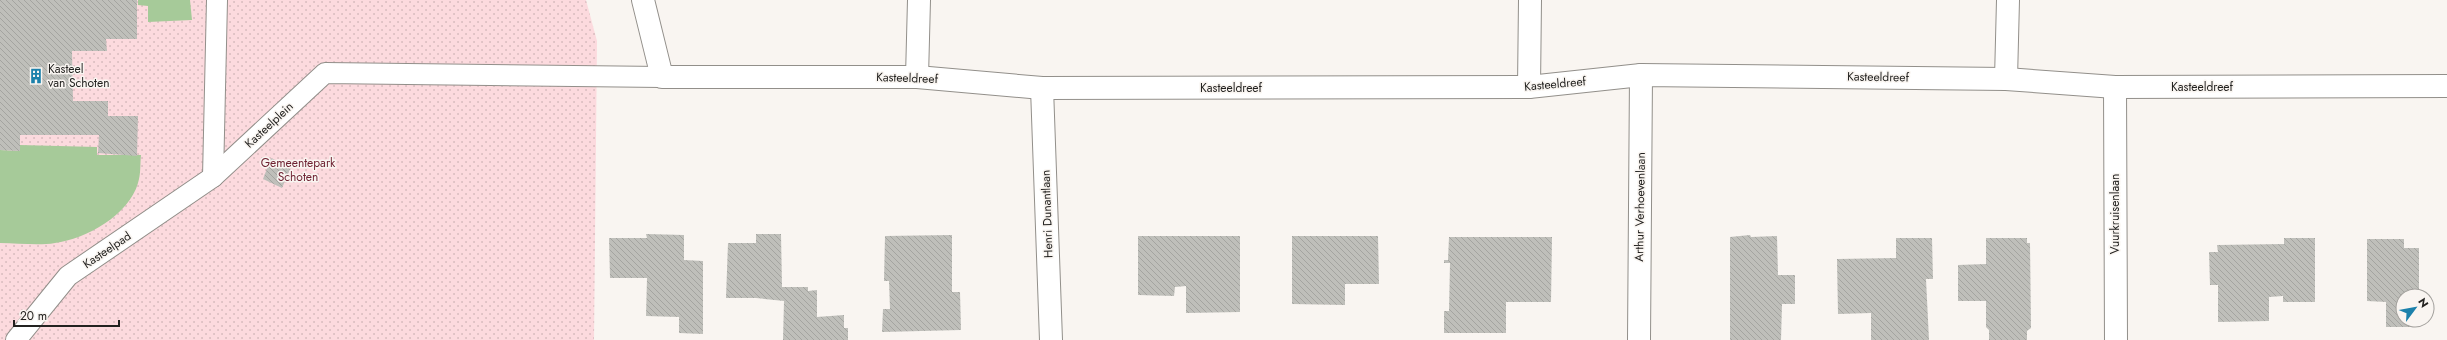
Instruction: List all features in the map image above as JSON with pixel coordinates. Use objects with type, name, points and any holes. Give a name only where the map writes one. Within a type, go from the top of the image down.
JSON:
[{"type":"street","points":[[643,0],[662,77]]},
{"type":"street","points":[[917,77],[919,0]]},
{"type":"street","points":[[1529,87],[1530,0]]},
{"type":"street","points":[[2006,79],[2008,0]]},
{"type":"street","name":"Kasteeldreef","points":[[662,77],[917,77],[1042,88],[1529,87],[1641,75],[2006,79],[2114,87],[2447,86]]},
{"type":"street","name":"Arthur Verhoevenlaan","points":[[1639,340],[1641,75]]},
{"type":"street","name":"Vuurkruisenlaan","points":[[2114,87],[2116,340]]},
{"type":"street","name":"Henri Dunantlaan","points":[[1042,88],[1051,340]]},
{"type":"lane","points":[[213,177],[217,0]]},
{"type":"lane","name":"Kasteelplein","points":[[213,177],[325,73],[662,77]]},
{"type":"lane","name":"Kasteelpad","points":[[16,340],[68,276],[213,177]]},
{"type":"green space","name":"Gemeentepark Schoten","points":[[0,0],[586,0],[597,41],[594,340],[0,340]]},
{"type":"shaded area","points":[[138,0],[190,0],[192,20],[148,22],[148,6],[138,5]]},
{"type":"shaded area","points":[[20,145],[97,147],[97,155],[141,155],[138,183],[133,195],[126,205],[105,224],[93,231],[67,241],[48,244],[0,243],[0,150],[20,151]]},
{"type":"building","name":"Kasteel van Schoten","points":[[0,0],[137,0],[137,39],[106,39],[107,51],[72,51],[73,101],[108,101],[108,116],[138,116],[137,156],[98,153],[99,135],[20,135],[20,151],[0,150]]},
{"type":"building","points":[[271,158],[291,167],[282,188],[263,179]]},
{"type":"building","points":[[646,234],[684,235],[684,260],[703,261],[703,334],[679,333],[679,317],[646,316],[647,278],[610,278],[609,238],[647,238]]},
{"type":"building","points":[[756,234],[781,234],[782,287],[808,287],[808,291],[817,290],[817,317],[844,315],[844,328],[848,328],[848,340],[783,340],[784,301],[756,298],[726,298],[728,243],[756,243]]},
{"type":"building","points":[[952,235],[952,292],[960,292],[961,330],[882,332],[883,309],[890,309],[889,281],[884,281],[885,236]]},
{"type":"building","points":[[1750,235],[1751,237],[1777,236],[1778,275],[1795,275],[1795,304],[1782,304],[1781,340],[1730,340],[1730,237]]},
{"type":"building","points":[[1138,236],[1240,236],[1240,312],[1186,313],[1186,286],[1175,287],[1174,296],[1138,295]]},
{"type":"building","points":[[1292,236],[1378,236],[1379,284],[1345,284],[1345,305],[1292,304]]},
{"type":"building","points":[[1449,237],[1552,237],[1551,302],[1506,302],[1506,333],[1444,333],[1444,311],[1449,311],[1450,263],[1444,263],[1444,260],[1448,260]]},
{"type":"building","points":[[1896,238],[1932,238],[1933,279],[1926,279],[1929,340],[1871,340],[1871,313],[1838,314],[1837,259],[1896,258]]},
{"type":"building","points":[[1986,238],[2027,238],[2027,243],[2030,243],[2031,328],[2027,331],[2027,340],[1989,340],[1989,330],[1986,327],[1986,301],[1958,301],[1958,265],[1986,264]]},
{"type":"building","points":[[2284,238],[2315,238],[2315,302],[2283,302],[2283,296],[2269,297],[2269,321],[2218,322],[2218,285],[2210,285],[2209,252],[2218,252],[2217,245],[2284,244]]},
{"type":"building","points":[[2367,239],[2404,239],[2404,248],[2419,248],[2419,288],[2395,288],[2395,327],[2386,327],[2386,302],[2367,301]]},
{"type":"place","name":"Kasteel van Schoten","points":[[36,76]]}]
